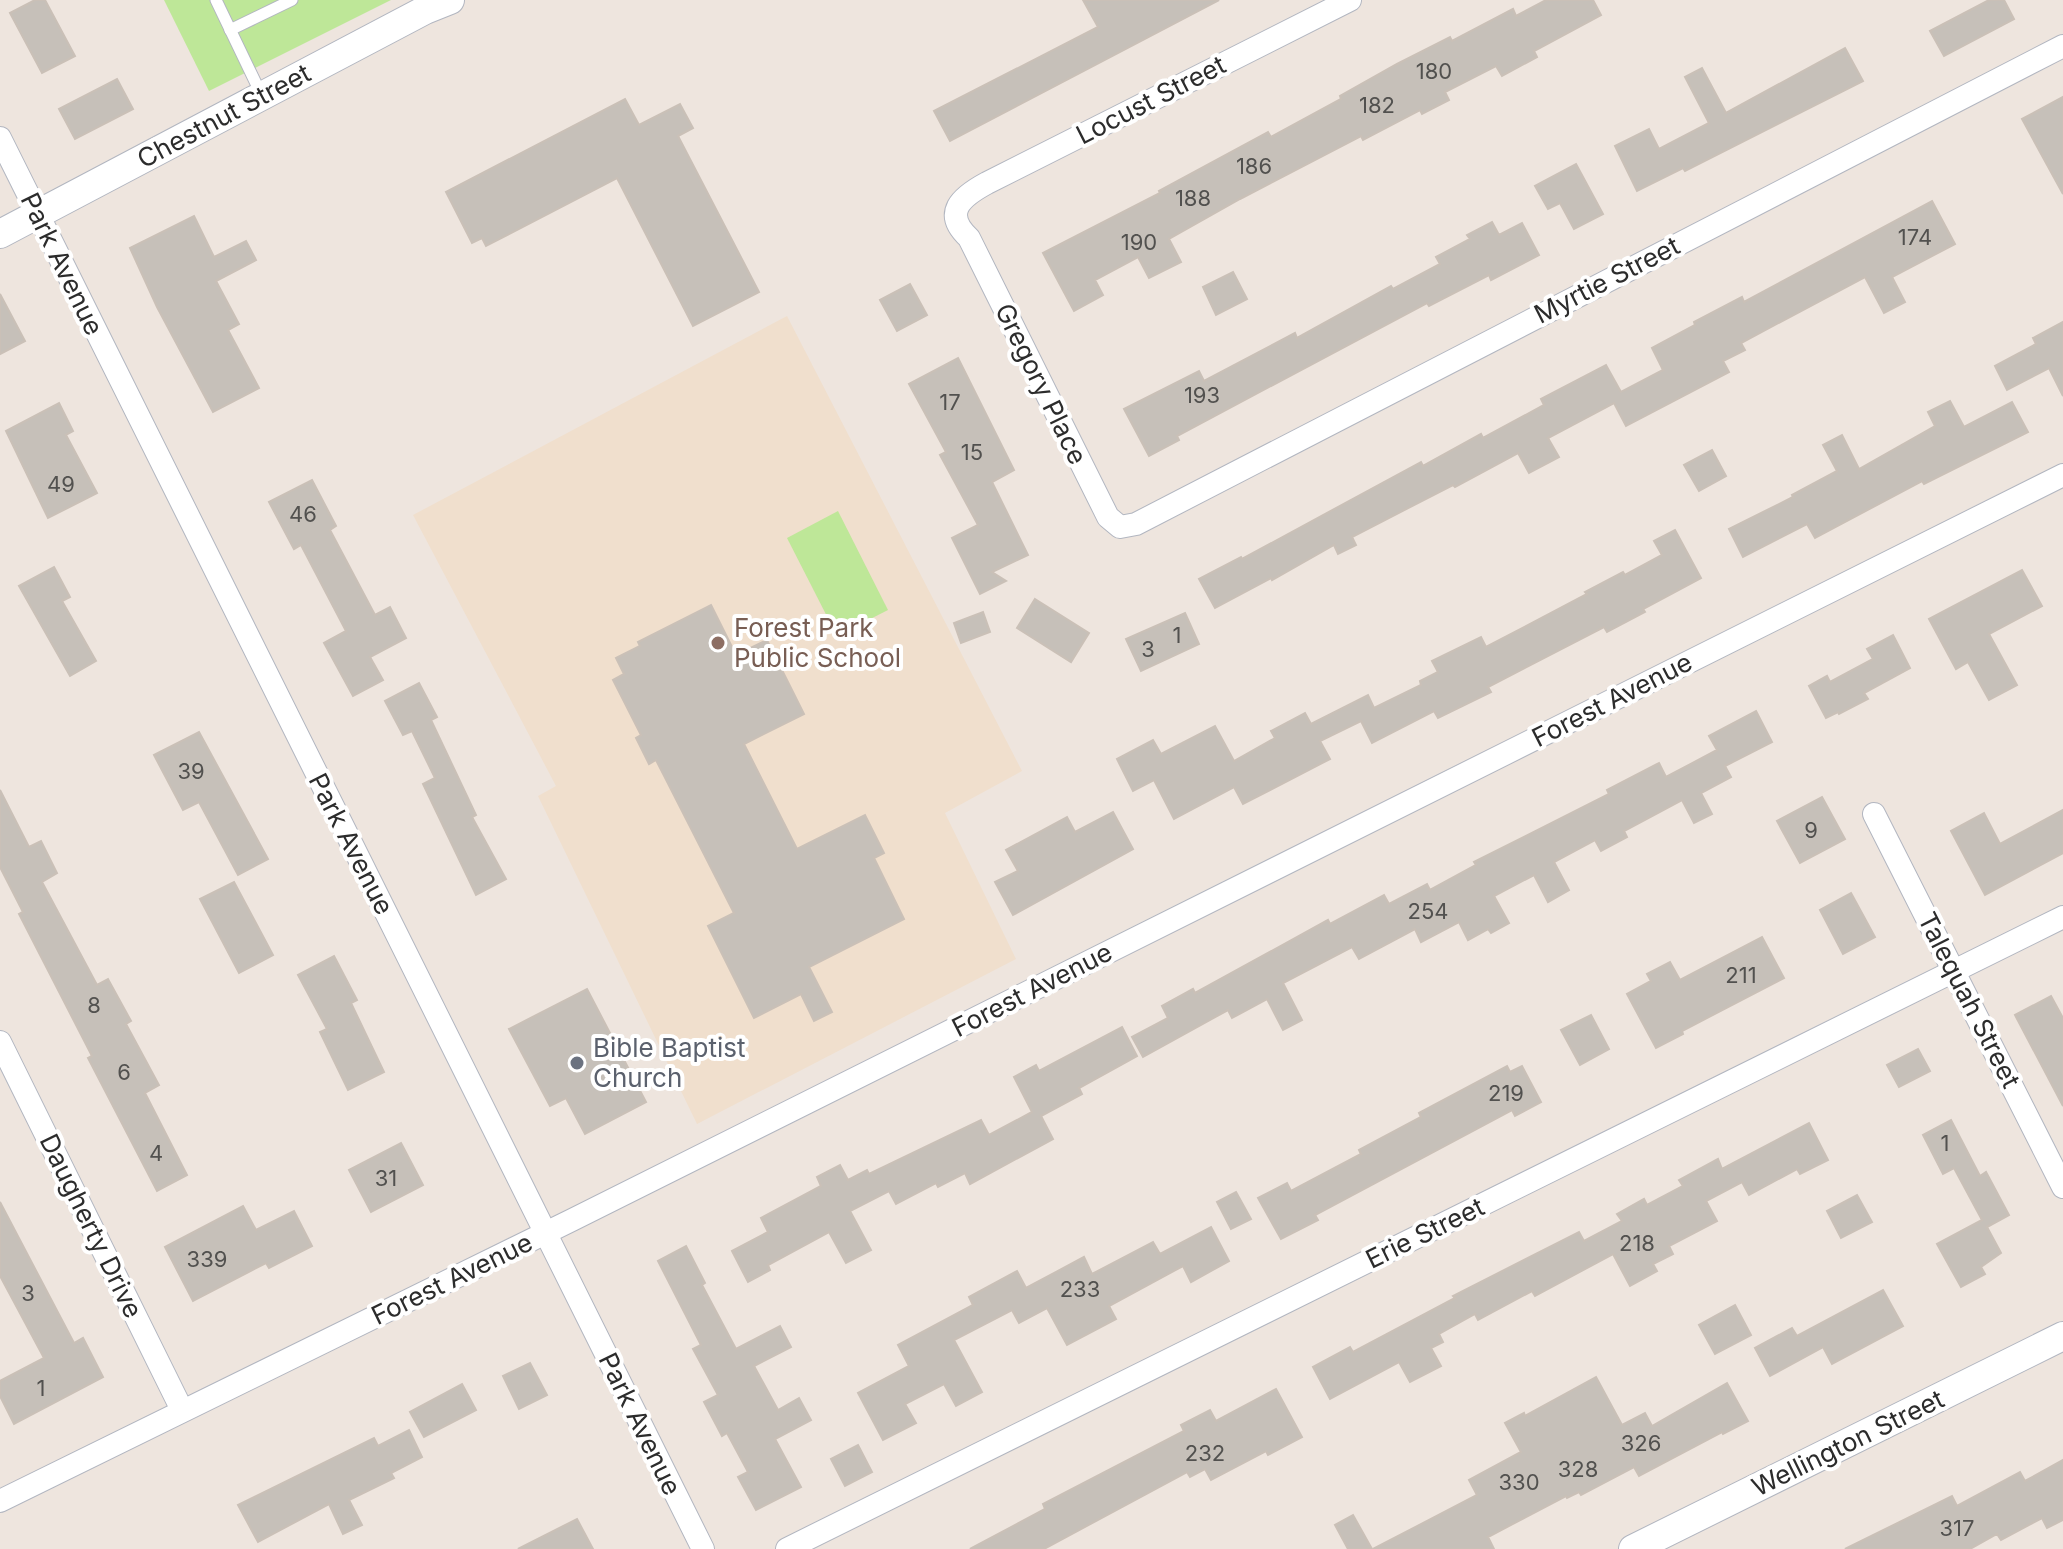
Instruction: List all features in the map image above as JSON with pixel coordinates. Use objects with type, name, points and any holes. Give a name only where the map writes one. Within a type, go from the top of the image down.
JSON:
[{"type":"street","name":"Chestnut Street","points":[[0,234],[450,0]]},
{"type":"street","name":"Locust Street","points":[[957,207],[969,192],[1350,0]]},
{"type":"street","name":"Myrtie Street","points":[[1151,515],[2063,46]]},
{"type":"street","name":"Park Avenue","points":[[0,138],[703,1549]]},
{"type":"street","name":"Gregory Place","points":[[957,207],[955,216],[959,229],[969,238],[1108,517],[1120,527],[1136,524],[1151,515]]},
{"type":"street","name":"Forest Avenue","points":[[0,1501],[545,1233],[2063,475]]},
{"type":"street","name":"Talequah Street","points":[[1874,814],[2063,1187]]},
{"type":"street","name":"Erie Street","points":[[787,1549],[2063,917]]},
{"type":"street","name":"Daugherty Drive","points":[[0,1042],[182,1410]]},
{"type":"street","name":"Wellington Street","points":[[1633,1549],[2063,1336]]},
{"type":"lane","points":[[216,0],[263,96]]},
{"type":"lane","points":[[230,30],[292,0]]},
{"type":"shaded area","name":"Forest Park Public School","points":[[787,316],[1022,771],[945,813],[1016,959],[697,1124],[538,796],[556,786],[413,515]]},
{"type":"green space","points":[[164,0],[391,0],[209,91]]},
{"type":"green space","points":[[838,511],[888,610],[837,636],[787,538]]},
{"type":"building","points":[[35,0],[45,0],[75,56],[42,73],[10,13]]},
{"type":"building","points":[[1083,0],[1219,0],[950,141],[934,111],[1098,27]]},
{"type":"building","points":[[1546,0],[1593,0],[1601,15],[1534,51],[1537,57],[1502,76],[1496,66],[1445,92],[1449,100],[1422,114],[1420,110],[1363,140],[1361,136],[1169,239],[1181,262],[1149,278],[1138,257],[1095,280],[1103,295],[1074,311],[1043,253],[1160,193],[1268,132],[1271,137],[1450,37],[1452,41],[1513,9],[1516,16]]},
{"type":"building","points":[[1989,0],[2004,0],[2014,19],[1944,56],[1930,31]]},
{"type":"building","points":[[1845,48],[1863,81],[1685,171],[1683,168],[1637,191],[1615,146],[1649,129],[1659,149],[1709,123],[1685,77],[1702,68],[1726,113]]},
{"type":"building","points":[[117,79],[133,109],[75,139],[59,109]]},
{"type":"building","points":[[2063,97],[2063,194],[2022,119]]},
{"type":"building","points":[[625,99],[639,125],[680,104],[693,128],[678,136],[759,292],[693,326],[617,178],[486,246],[482,238],[472,243],[446,192]]},
{"type":"building","points":[[1576,164],[1603,214],[1574,229],[1560,203],[1548,209],[1535,186]]},
{"type":"building","points":[[1932,201],[1955,244],[1892,277],[1905,302],[1884,313],[1865,277],[1741,343],[1745,350],[1723,361],[1729,372],[1626,426],[1614,403],[1548,438],[1559,457],[1529,473],[1518,453],[1352,537],[1356,545],[1338,554],[1334,545],[1215,608],[1199,579],[1421,462],[1423,466],[1481,434],[1483,438],[1544,405],[1541,399],[1606,365],[1621,392],[1663,370],[1652,348],[1695,325],[1694,322],[1742,297],[1744,302]]},
{"type":"building","points":[[194,216],[214,257],[246,241],[256,260],[216,281],[239,324],[228,330],[259,388],[213,412],[157,307],[130,248]]},
{"type":"building","points":[[1492,222],[1499,235],[1522,223],[1539,255],[1491,280],[1489,275],[1429,306],[1427,303],[1177,436],[1179,440],[1149,456],[1124,409],[1199,371],[1204,381],[1295,333],[1297,338],[1391,286],[1393,289],[1440,264],[1436,257],[1470,239],[1467,235]]},
{"type":"building","points":[[1233,272],[1247,299],[1216,315],[1203,287]]},
{"type":"building","points":[[910,284],[927,315],[897,331],[880,300]]},
{"type":"building","points":[[0,294],[25,341],[0,354]]},
{"type":"building","points":[[2063,322],[2063,396],[2049,368],[2007,390],[1995,366],[2036,344],[2033,338]]},
{"type":"building","points":[[958,358],[1014,470],[992,482],[1028,555],[992,572],[1006,581],[980,594],[952,538],[978,525],[940,455],[946,452],[909,384]]},
{"type":"building","points":[[1950,401],[1964,427],[2012,402],[2028,432],[1924,484],[1922,481],[1815,538],[1807,524],[1743,557],[1729,529],[1837,471],[1823,445],[1842,435],[1859,469],[1935,426],[1928,412]]},
{"type":"building","points":[[59,403],[73,431],[66,435],[97,493],[48,518],[6,431]]},
{"type":"building","points":[[1712,450],[1726,476],[1699,491],[1684,465]]},
{"type":"building","points":[[312,480],[336,526],[330,530],[375,615],[390,607],[406,638],[370,657],[383,680],[353,696],[324,643],[346,631],[301,545],[294,549],[269,502]]},
{"type":"building","points":[[1675,530],[1701,578],[1607,632],[1604,627],[1488,687],[1491,692],[1438,718],[1434,711],[1372,743],[1361,721],[1320,741],[1330,759],[1243,804],[1234,787],[1174,819],[1154,780],[1133,791],[1117,759],[1153,740],[1161,754],[1215,726],[1234,761],[1275,738],[1271,731],[1305,713],[1311,724],[1368,695],[1374,708],[1421,685],[1420,681],[1438,672],[1432,661],[1481,637],[1486,647],[1623,572],[1625,575],[1662,555],[1654,541]]},
{"type":"building","points":[[54,567],[70,597],[62,601],[96,661],[70,676],[19,586]]},
{"type":"building","points":[[2022,570],[2042,606],[1989,634],[2017,685],[1989,700],[1968,662],[1956,669],[1929,619]]},
{"type":"building","points":[[1035,599],[1089,633],[1071,662],[1017,628]]},
{"type":"building","points":[[711,605],[736,655],[767,640],[804,714],[744,744],[797,849],[865,815],[884,853],[874,858],[904,919],[809,967],[832,1012],[814,1021],[801,994],[754,1018],[708,926],[734,913],[656,760],[649,764],[636,738],[641,735],[613,680],[624,674],[616,658],[640,646],[638,642]]},
{"type":"building","points":[[983,612],[990,632],[961,643],[954,623]]},
{"type":"building","points":[[1185,613],[1199,644],[1141,671],[1126,639]]},
{"type":"building","points":[[1893,635],[1910,668],[1864,693],[1868,699],[1826,718],[1809,686],[1827,676],[1830,682],[1873,659],[1867,649]]},
{"type":"building","points":[[419,683],[437,717],[431,720],[476,815],[472,817],[506,879],[476,895],[423,784],[435,778],[412,731],[403,735],[385,701]]},
{"type":"building","points":[[1756,711],[1772,742],[1725,766],[1731,777],[1701,793],[1712,814],[1694,823],[1682,800],[1624,831],[1627,837],[1601,851],[1595,840],[1554,862],[1569,890],[1548,902],[1534,875],[1494,896],[1509,923],[1491,933],[1488,929],[1468,940],[1459,922],[1421,942],[1415,929],[1359,959],[1352,947],[1283,983],[1302,1020],[1283,1030],[1267,999],[1232,1018],[1228,1010],[1143,1057],[1132,1037],[1168,1018],[1162,1006],[1193,989],[1195,993],[1328,920],[1330,924],[1384,895],[1389,904],[1427,884],[1430,890],[1476,865],[1474,862],[1609,794],[1607,790],[1659,763],[1666,777],[1717,750],[1709,736]]},
{"type":"building","points":[[199,732],[268,859],[238,875],[199,802],[183,810],[154,755]]},
{"type":"building","points":[[0,790],[29,847],[41,841],[57,873],[42,882],[97,985],[108,979],[131,1021],[126,1024],[159,1085],[145,1093],[187,1175],[157,1191],[88,1058],[92,1056],[19,914],[23,912],[0,867]]},
{"type":"building","points":[[1822,797],[1845,839],[1800,863],[1777,821]]},
{"type":"building","points":[[2063,810],[2063,853],[1985,895],[1951,831],[1984,813],[2000,844]]},
{"type":"building","points":[[1113,812],[1133,849],[1013,915],[995,882],[1018,871],[1006,850],[1067,817],[1075,832]]},
{"type":"building","points":[[234,882],[273,955],[239,973],[200,899]]},
{"type":"building","points":[[1851,893],[1875,937],[1843,954],[1820,910]]},
{"type":"building","points":[[1762,937],[1784,978],[1682,1031],[1683,1034],[1656,1048],[1627,994],[1651,981],[1647,974],[1670,962],[1680,980]]},
{"type":"building","points":[[334,956],[357,1000],[351,1003],[384,1072],[348,1090],[320,1032],[327,1029],[298,975]]},
{"type":"building","name":"Bible Baptist Church","points":[[587,989],[646,1102],[585,1134],[566,1098],[550,1106],[509,1029]]},
{"type":"building","points":[[2051,996],[2063,1018],[2063,1106],[2015,1015]]},
{"type":"building","points":[[1591,1015],[1609,1049],[1580,1065],[1561,1030]]},
{"type":"building","points":[[1122,1027],[1137,1056],[1079,1088],[1082,1094],[1041,1116],[1053,1139],[970,1184],[965,1173],[938,1187],[936,1183],[896,1204],[889,1191],[850,1211],[871,1250],[846,1263],[829,1232],[768,1265],[770,1270],[748,1282],[732,1251],[768,1232],[761,1218],[821,1186],[817,1177],[840,1165],[848,1180],[867,1170],[869,1174],[981,1120],[989,1135],[1032,1112],[1014,1077],[1036,1065],[1039,1071]]},
{"type":"building","points":[[1918,1049],[1930,1071],[1899,1087],[1887,1065]]},
{"type":"building","points":[[1507,1066],[1510,1072],[1522,1066],[1541,1102],[1515,1116],[1512,1110],[1315,1215],[1318,1220],[1281,1239],[1258,1198],[1287,1183],[1291,1191],[1361,1154],[1359,1150],[1421,1117],[1419,1113]]},
{"type":"building","points":[[1951,1120],[1980,1176],[1986,1172],[2009,1215],[1987,1227],[2001,1253],[1981,1267],[1985,1274],[1961,1287],[1937,1244],[1982,1220],[1954,1168],[1943,1174],[1923,1135]]},
{"type":"building","points":[[1809,1123],[1828,1160],[1800,1174],[1797,1169],[1749,1195],[1742,1182],[1706,1201],[1717,1221],[1669,1246],[1673,1254],[1653,1264],[1657,1271],[1630,1286],[1613,1254],[1535,1296],[1532,1291],[1478,1320],[1475,1314],[1439,1334],[1443,1342],[1431,1348],[1441,1366],[1410,1382],[1399,1362],[1330,1399],[1313,1367],[1350,1347],[1353,1352],[1455,1298],[1453,1296],[1579,1232],[1584,1241],[1622,1221],[1617,1214],[1644,1199],[1647,1205],[1683,1186],[1679,1180],[1718,1159],[1722,1169]]},
{"type":"building","points":[[401,1143],[423,1185],[371,1212],[349,1170]]},
{"type":"building","points":[[1236,1192],[1251,1219],[1231,1229],[1217,1202]]},
{"type":"building","points":[[1857,1195],[1872,1222],[1841,1238],[1827,1211]]},
{"type":"building","points":[[0,1202],[74,1343],[83,1338],[103,1377],[14,1424],[0,1396],[0,1381],[44,1358],[0,1276]]},
{"type":"building","points":[[243,1206],[256,1230],[294,1211],[312,1246],[269,1268],[266,1263],[193,1301],[165,1247]]},
{"type":"building","points":[[1211,1227],[1229,1261],[1191,1282],[1183,1266],[1109,1306],[1116,1319],[1067,1345],[1047,1308],[1019,1323],[1012,1310],[954,1340],[982,1392],[956,1406],[944,1384],[905,1404],[916,1423],[883,1440],[858,1393],[909,1366],[898,1345],[973,1305],[969,1297],[1017,1271],[1026,1288],[1084,1257],[1092,1274],[1153,1242],[1160,1254]]},
{"type":"building","points":[[686,1246],[705,1283],[702,1285],[736,1349],[780,1326],[791,1347],[754,1366],[778,1410],[799,1398],[811,1420],[775,1439],[801,1487],[756,1510],[738,1477],[748,1472],[727,1433],[722,1436],[704,1402],[718,1395],[693,1349],[701,1345],[658,1261]]},
{"type":"building","points":[[1883,1290],[1903,1326],[1832,1364],[1823,1347],[1770,1376],[1755,1348],[1792,1328],[1797,1336]]},
{"type":"building","points":[[1735,1305],[1751,1335],[1715,1354],[1699,1325]]},
{"type":"building","points":[[530,1363],[547,1395],[519,1409],[503,1376]]},
{"type":"building","points":[[1596,1377],[1622,1425],[1645,1413],[1652,1426],[1727,1383],[1748,1421],[1639,1476],[1634,1467],[1581,1495],[1579,1492],[1566,1496],[1488,1537],[1494,1549],[1373,1549],[1477,1495],[1469,1480],[1521,1452],[1505,1423],[1524,1413],[1525,1416]]},
{"type":"building","points":[[462,1384],[476,1410],[424,1437],[410,1412]]},
{"type":"building","points":[[1276,1389],[1302,1437],[1268,1455],[1266,1451],[1211,1480],[1205,1469],[1190,1477],[1187,1472],[1044,1549],[970,1549],[1045,1509],[1043,1504],[1184,1431],[1181,1425],[1210,1410],[1216,1421]]},
{"type":"building","points":[[409,1430],[422,1457],[391,1473],[394,1478],[349,1500],[362,1525],[343,1534],[329,1504],[258,1542],[238,1505],[374,1438],[378,1446]]},
{"type":"building","points":[[858,1445],[872,1472],[845,1486],[831,1459]]},
{"type":"building","points":[[2063,1460],[2063,1520],[2047,1528],[2042,1518],[2001,1540],[1997,1534],[1970,1549],[1845,1549],[1952,1496],[1957,1506],[2020,1472],[2025,1481]]},
{"type":"building","points":[[1353,1515],[1372,1549],[1348,1549],[1335,1525]]},
{"type":"building","points":[[577,1519],[593,1549],[518,1549]]},
{"type":"place","name":"Forest Park Public School","points":[[718,643]]},
{"type":"place","name":"Bible Baptist Church","points":[[577,1063]]}]
